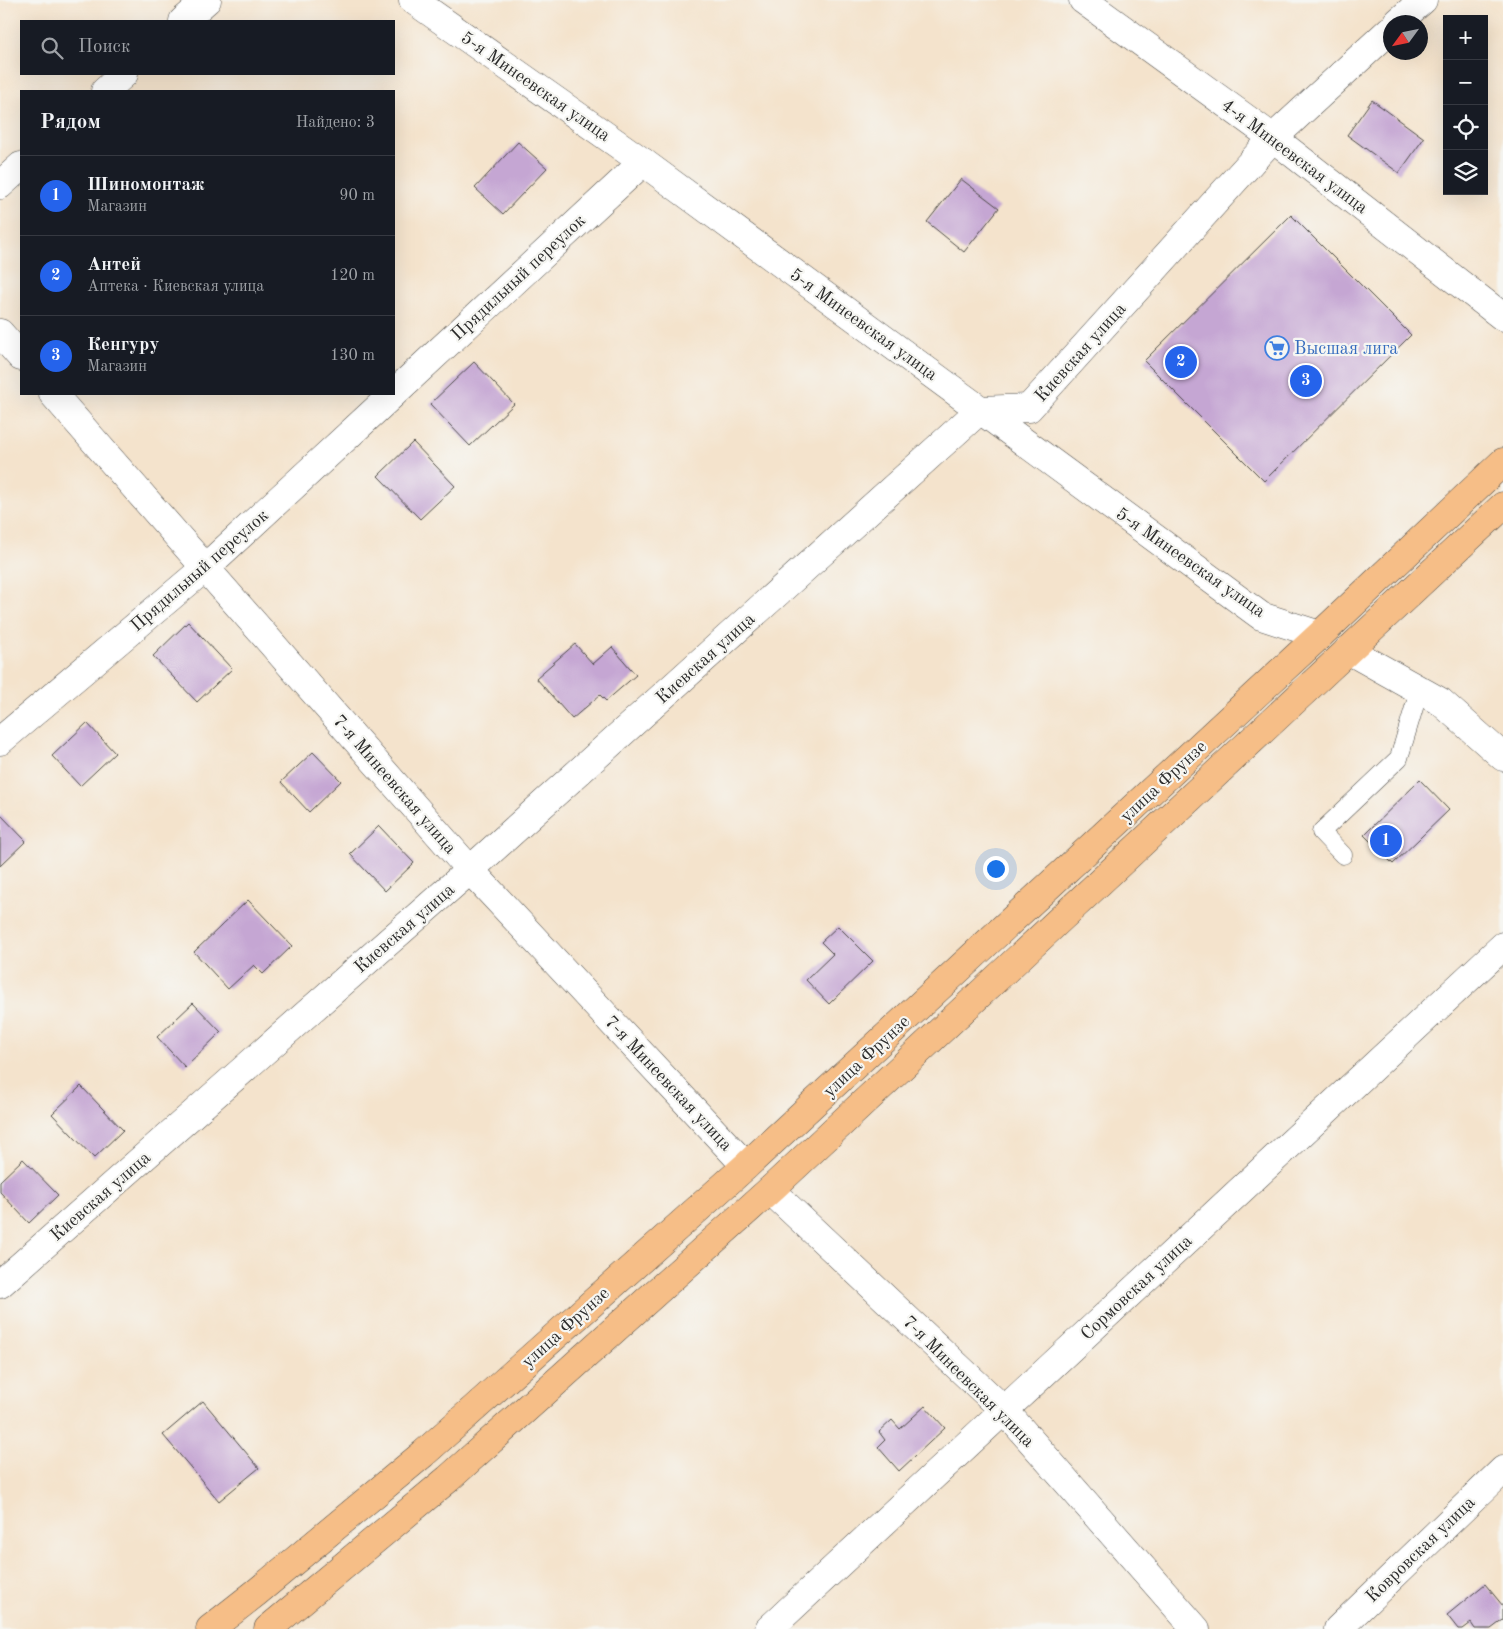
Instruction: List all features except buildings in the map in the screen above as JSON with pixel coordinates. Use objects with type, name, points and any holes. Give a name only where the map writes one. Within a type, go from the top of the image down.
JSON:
[{"type":"highway","name":"улица Фрунзе","points":[[210,1629],[258,1592],[422,1454],[746,1166],[1320,635],[1503,462]]},
{"type":"highway","name":"улица Фрунзе","points":[[268,1629],[448,1479],[770,1190],[1503,506]]},
{"type":"highway","points":[[1320,635],[1348,650]]},
{"type":"highway","points":[[746,1166],[770,1190]]},
{"type":"street","points":[[184,20],[207,0]]},
{"type":"street","name":"5-я Минеевская улица","points":[[413,0],[643,162],[1261,616],[1320,635]]},
{"type":"street","name":"4-я Минеевская улица","points":[[1083,0],[1273,138],[1503,317]]},
{"type":"street","points":[[1406,15],[1422,0]]},
{"type":"street","name":"Киевская улица","points":[[0,1284],[470,870],[980,410],[1029,408],[1273,138],[1383,36]]},
{"type":"street","points":[[106,90],[123,75]]},
{"type":"street","name":"Прядильный переулок","points":[[395,391],[643,162]]},
{"type":"street","points":[[0,185],[20,167]]},
{"type":"street","points":[[0,333],[20,357]]},
{"type":"street","name":"7-я Минеевская улица","points":[[54,395],[470,870],[746,1166]]},
{"type":"street","name":"Прядильный переулок","points":[[0,741],[206,567],[391,395]]},
{"type":"street","points":[[1348,650],[1441,702],[1503,757]]},
{"type":"street","name":"Сормовская улица","points":[[769,1629],[1503,946]]},
{"type":"street","name":"7-я Минеевская улица","points":[[770,1190],[1004,1410],[1196,1629]]},
{"type":"street","name":"Ковровская улица","points":[[1338,1629],[1503,1470]]},
{"type":"lane","points":[[1343,856],[1321,832],[1399,758],[1419,690]]},
{"type":"place","name":"Высшая лига","points":[[1277,348]]},
{"type":"place","name":"Антей","points":[[1181,362]]},
{"type":"place","name":"Кенгуру","points":[[1306,381]]},
{"type":"place","name":"Шиномонтаж","points":[[1386,841]]}]
